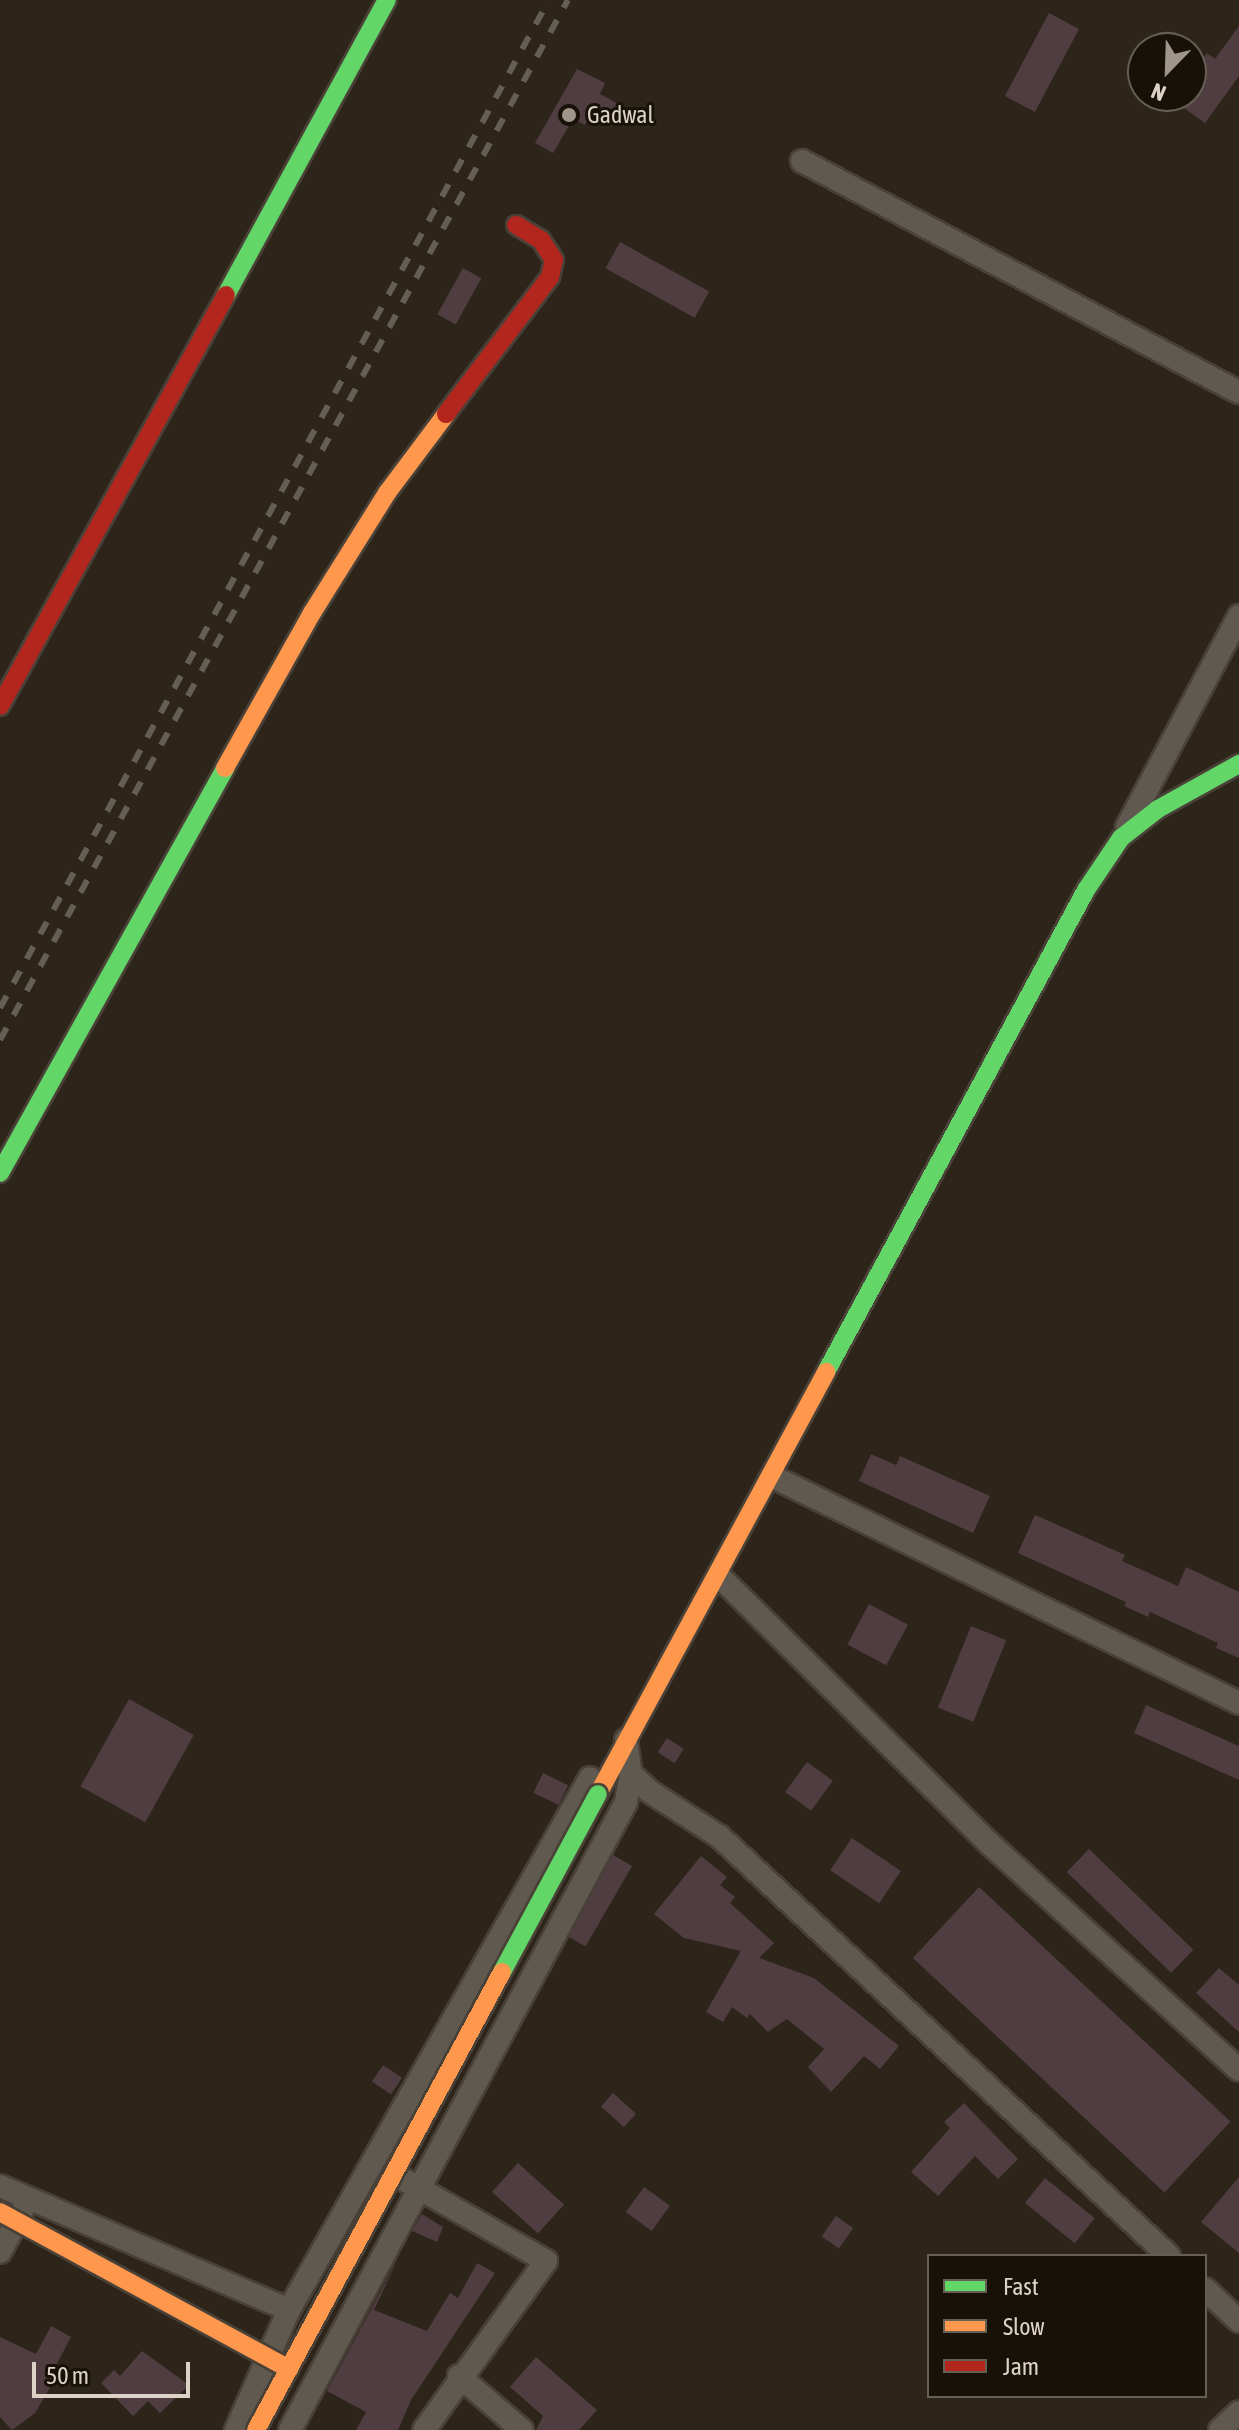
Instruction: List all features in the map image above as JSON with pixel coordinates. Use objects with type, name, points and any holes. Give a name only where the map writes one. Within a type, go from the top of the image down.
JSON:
[{"type":"main road","points":[[0,706],[387,0]]},
{"type":"main road","points":[[0,1173],[312,613],[387,493],[550,277],[554,260],[541,240],[516,225]]},
{"type":"main road","points":[[242,2429],[289,2369],[626,1740],[720,1577],[1033,982],[1121,838],[1158,809],[1239,764]]},
{"type":"main road","points":[[0,2212],[289,2369]]},
{"type":"street","points":[[802,161],[1239,392]]},
{"type":"street","points":[[1121,838],[1239,616]]},
{"type":"street","points":[[773,1477],[1239,1703]]},
{"type":"street","points":[[720,1577],[990,1844],[1239,2070]]},
{"type":"street","points":[[290,2430],[626,1802],[631,1774],[626,1740]]},
{"type":"street","points":[[242,2429],[289,2310],[585,1785],[626,1740]]},
{"type":"street","points":[[631,1774],[720,1837],[1167,2254]]},
{"type":"street","points":[[371,2163],[546,2261],[459,2376],[424,2430]]},
{"type":"street","points":[[0,2186],[289,2310]]},
{"type":"street","points":[[0,2252],[28,2200]]},
{"type":"street","points":[[1207,2291],[1239,2321]]},
{"type":"street","points":[[459,2376],[522,2430]]},
{"type":"street","points":[[1220,2430],[1239,2412]]},
{"type":"building","points":[[1049,13],[1079,29],[1035,112],[1005,96]]},
{"type":"building","points":[[1239,26],[1239,76],[1205,123],[1190,112],[1207,112],[1207,53],[1215,59]]},
{"type":"building","points":[[577,69],[605,83],[600,94],[622,106],[611,126],[590,114],[585,125],[573,119],[553,153],[535,143]]},
{"type":"building","points":[[620,242],[709,291],[695,318],[605,268]]},
{"type":"building","points":[[463,268],[481,278],[456,325],[437,314]]},
{"type":"building","points":[[871,1454],[896,1465],[900,1456],[990,1496],[973,1533],[859,1481]]},
{"type":"building","points":[[1035,1515],[1125,1555],[1122,1561],[1178,1586],[1186,1567],[1239,1592],[1239,1658],[1216,1648],[1218,1643],[1150,1612],[1148,1617],[1124,1606],[1126,1602],[1018,1553]]},
{"type":"building","points":[[869,1604],[908,1625],[886,1665],[847,1645]]},
{"type":"building","points":[[971,1626],[1006,1640],[973,1722],[938,1708]]},
{"type":"building","points":[[129,1699],[194,1735],[145,1822],[81,1786]]},
{"type":"building","points":[[1146,1705],[1239,1746],[1239,1780],[1134,1733]]},
{"type":"building","points":[[667,1738],[684,1749],[675,1763],[658,1752]]},
{"type":"building","points":[[807,1762],[833,1781],[811,1811],[785,1792]]},
{"type":"building","points":[[543,1773],[568,1785],[559,1805],[533,1793]]},
{"type":"building","points":[[852,1838],[901,1871],[879,1903],[830,1870]]},
{"type":"building","points":[[1089,1849],[1193,1950],[1171,1973],[1067,1872]]},
{"type":"building","points":[[613,1855],[632,1866],[586,1947],[566,1936]]},
{"type":"building","points":[[701,1856],[727,1877],[720,1885],[735,1897],[730,1903],[774,1943],[759,1958],[814,1978],[899,2046],[880,2069],[864,2056],[831,2092],[808,2067],[824,2049],[787,2019],[768,2032],[750,2014],[747,2018],[732,2007],[723,2022],[706,2012],[741,1951],[684,1938],[654,1914]]},
{"type":"building","points":[[979,1887],[1231,2122],[1164,2193],[913,1958]]},
{"type":"building","points":[[1219,1968],[1239,1985],[1239,2032],[1196,1993]]},
{"type":"building","points":[[383,2065],[402,2078],[391,2094],[372,2082]]},
{"type":"building","points":[[613,2093],[636,2114],[624,2127],[601,2106]]},
{"type":"building","points":[[964,2103],[1018,2159],[998,2179],[975,2156],[938,2196],[911,2172],[950,2128],[944,2122]]},
{"type":"building","points":[[518,2163],[564,2204],[538,2233],[492,2192]]},
{"type":"building","points":[[1239,2177],[1239,2253],[1201,2222]]},
{"type":"building","points":[[1045,2178],[1095,2218],[1075,2243],[1025,2203]]},
{"type":"building","points":[[644,2187],[670,2206],[652,2231],[626,2212]]},
{"type":"building","points":[[422,2214],[443,2227],[437,2242],[412,2231]]},
{"type":"building","points":[[836,2216],[853,2228],[839,2249],[822,2236]]},
{"type":"building","points":[[398,2259],[374,2310],[427,2331],[450,2293],[458,2298],[477,2263],[495,2273],[411,2400],[398,2430],[356,2430],[366,2412],[327,2391]]},
{"type":"building","points":[[51,2326],[71,2337],[53,2371],[58,2374],[35,2413],[12,2430],[0,2417],[0,2337],[36,2354]]},
{"type":"building","points":[[142,2351],[189,2385],[160,2413],[148,2401],[133,2416],[101,2383],[114,2370],[120,2376]]},
{"type":"building","points":[[536,2357],[597,2410],[579,2430],[536,2430],[543,2416],[510,2387]]},
{"type":"railway","points":[[0,1008],[549,0]]},
{"type":"railway","points":[[0,1040],[568,0]]},
{"type":"traffic: fast","points":[[226,295],[387,0]]},
{"type":"traffic: fast","points":[[826,1372],[1086,890],[1121,838],[1158,809],[1239,764]]},
{"type":"traffic: fast","points":[[0,1173],[225,768]]},
{"type":"traffic: fast","points":[[502,1972],[598,1794]]},
{"type":"traffic: slow","points":[[225,768],[312,613],[387,493],[446,414]]},
{"type":"traffic: slow","points":[[598,1794],[826,1372]]},
{"type":"traffic: slow","points":[[256,2430],[502,1972]]},
{"type":"traffic: slow","points":[[0,2212],[289,2369]]},
{"type":"traffic: jam","points":[[446,414],[550,277],[554,260],[541,240],[516,225]]},
{"type":"traffic: jam","points":[[0,706],[226,295]]},
{"type":"place","name":"Gadwal","points":[[569,115]]}]
